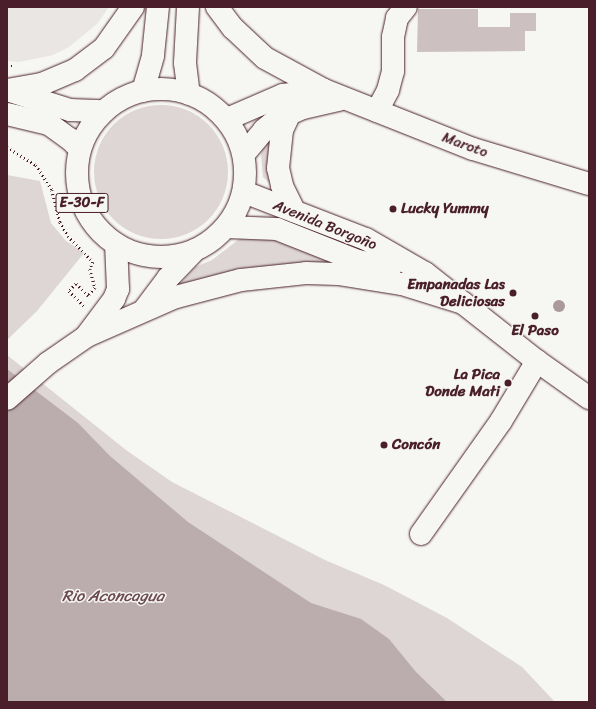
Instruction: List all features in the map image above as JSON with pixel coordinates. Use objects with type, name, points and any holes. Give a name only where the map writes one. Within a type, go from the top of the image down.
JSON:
[{"type":"main road","points":[[7,90],[42,84],[75,70],[104,48],[133,7]]},
{"type":"main road","points":[[144,91],[153,56],[158,7]]},
{"type":"main road","points":[[188,7],[185,63],[189,94]]},
{"type":"main road","points":[[217,7],[233,28],[265,58],[324,90]]},
{"type":"main road","points":[[377,111],[388,90],[393,71],[393,37],[397,18],[406,7]]},
{"type":"main road","name":"E-30-F","points":[[163,88],[189,94],[207,102],[227,119],[240,141],[244,154],[246,172],[244,192],[237,210],[226,227],[212,240],[195,250],[182,254],[155,257],[141,255],[116,244],[100,231],[82,201],[77,178],[80,149],[85,136],[103,111],[116,102],[144,91],[163,88]]},
{"type":"main road","points":[[7,90],[70,110],[103,111]]},
{"type":"main road","name":"Maroto","points":[[227,119],[284,95],[324,90],[473,149],[589,184]]},
{"type":"main road","points":[[244,154],[264,130],[290,113],[344,98]]},
{"type":"main road","points":[[290,113],[282,130],[278,168],[282,186],[294,211]]},
{"type":"main road","points":[[7,114],[49,124],[70,139],[80,149]]},
{"type":"main road","name":"Avenida Borgoño","points":[[244,192],[366,239],[425,273],[537,361],[589,398]]},
{"type":"main road","name":"Avenida Borgoño","points":[[226,227],[277,229],[358,261],[425,273]]},
{"type":"main road","name":"E-30-F","points":[[87,336],[114,299],[118,290],[116,244]]},
{"type":"main road","name":"E-30-F","points":[[7,399],[48,363],[87,336],[144,310],[168,278],[195,250]]},
{"type":"main road","points":[[144,310],[214,286],[247,279],[306,273],[370,278],[433,292],[463,303]]},
{"type":"main road","points":[[421,534],[501,421],[537,361]]},
{"type":"path","points":[[7,147],[36,165],[52,190],[60,222],[68,236],[93,262],[90,269],[95,288],[88,296],[76,284],[69,291],[86,307],[81,313]]},
{"type":"shaded area","points":[[7,7],[109,7],[97,24],[69,47],[53,55],[19,62],[7,61]]},
{"type":"shaded area","points":[[168,105],[193,113],[213,130],[223,146],[227,159],[227,185],[223,198],[217,209],[203,224],[187,234],[174,238],[154,239],[129,231],[109,214],[99,198],[95,185],[94,165],[102,140],[119,120],[135,110],[148,106]]},
{"type":"shaded area","points":[[271,137],[275,188],[263,177],[261,154],[264,144]]},
{"type":"shaded area","points":[[7,175],[40,181],[51,223],[66,241],[84,253],[37,311],[7,340]]},
{"type":"shaded area","points":[[263,236],[331,260],[330,264],[179,285],[195,267],[212,260],[242,237]]},
{"type":"shaded area","name":"Rio Aconcagua","points":[[7,355],[126,450],[172,482],[325,560],[384,585],[447,618],[522,667],[555,702],[7,702]]},
{"type":"water","name":"Rio Aconcagua","points":[[7,369],[78,423],[110,456],[188,522],[311,603],[361,619],[389,639],[416,672],[447,702],[7,702]]},
{"type":"building","points":[[418,9],[478,9],[478,27],[510,27],[510,13],[536,13],[536,31],[525,31],[525,51],[417,52]]},
{"type":"place","name":"Lucky Yummy","points":[[393,209]]},
{"type":"place","name":"Empanadas Las Deliciosas","points":[[513,293]]},
{"type":"place","name":"El Paso","points":[[535,316]]},
{"type":"place","name":"La Pica Donde Mati","points":[[508,383]]},
{"type":"place","name":"Concón","points":[[384,445]]}]
